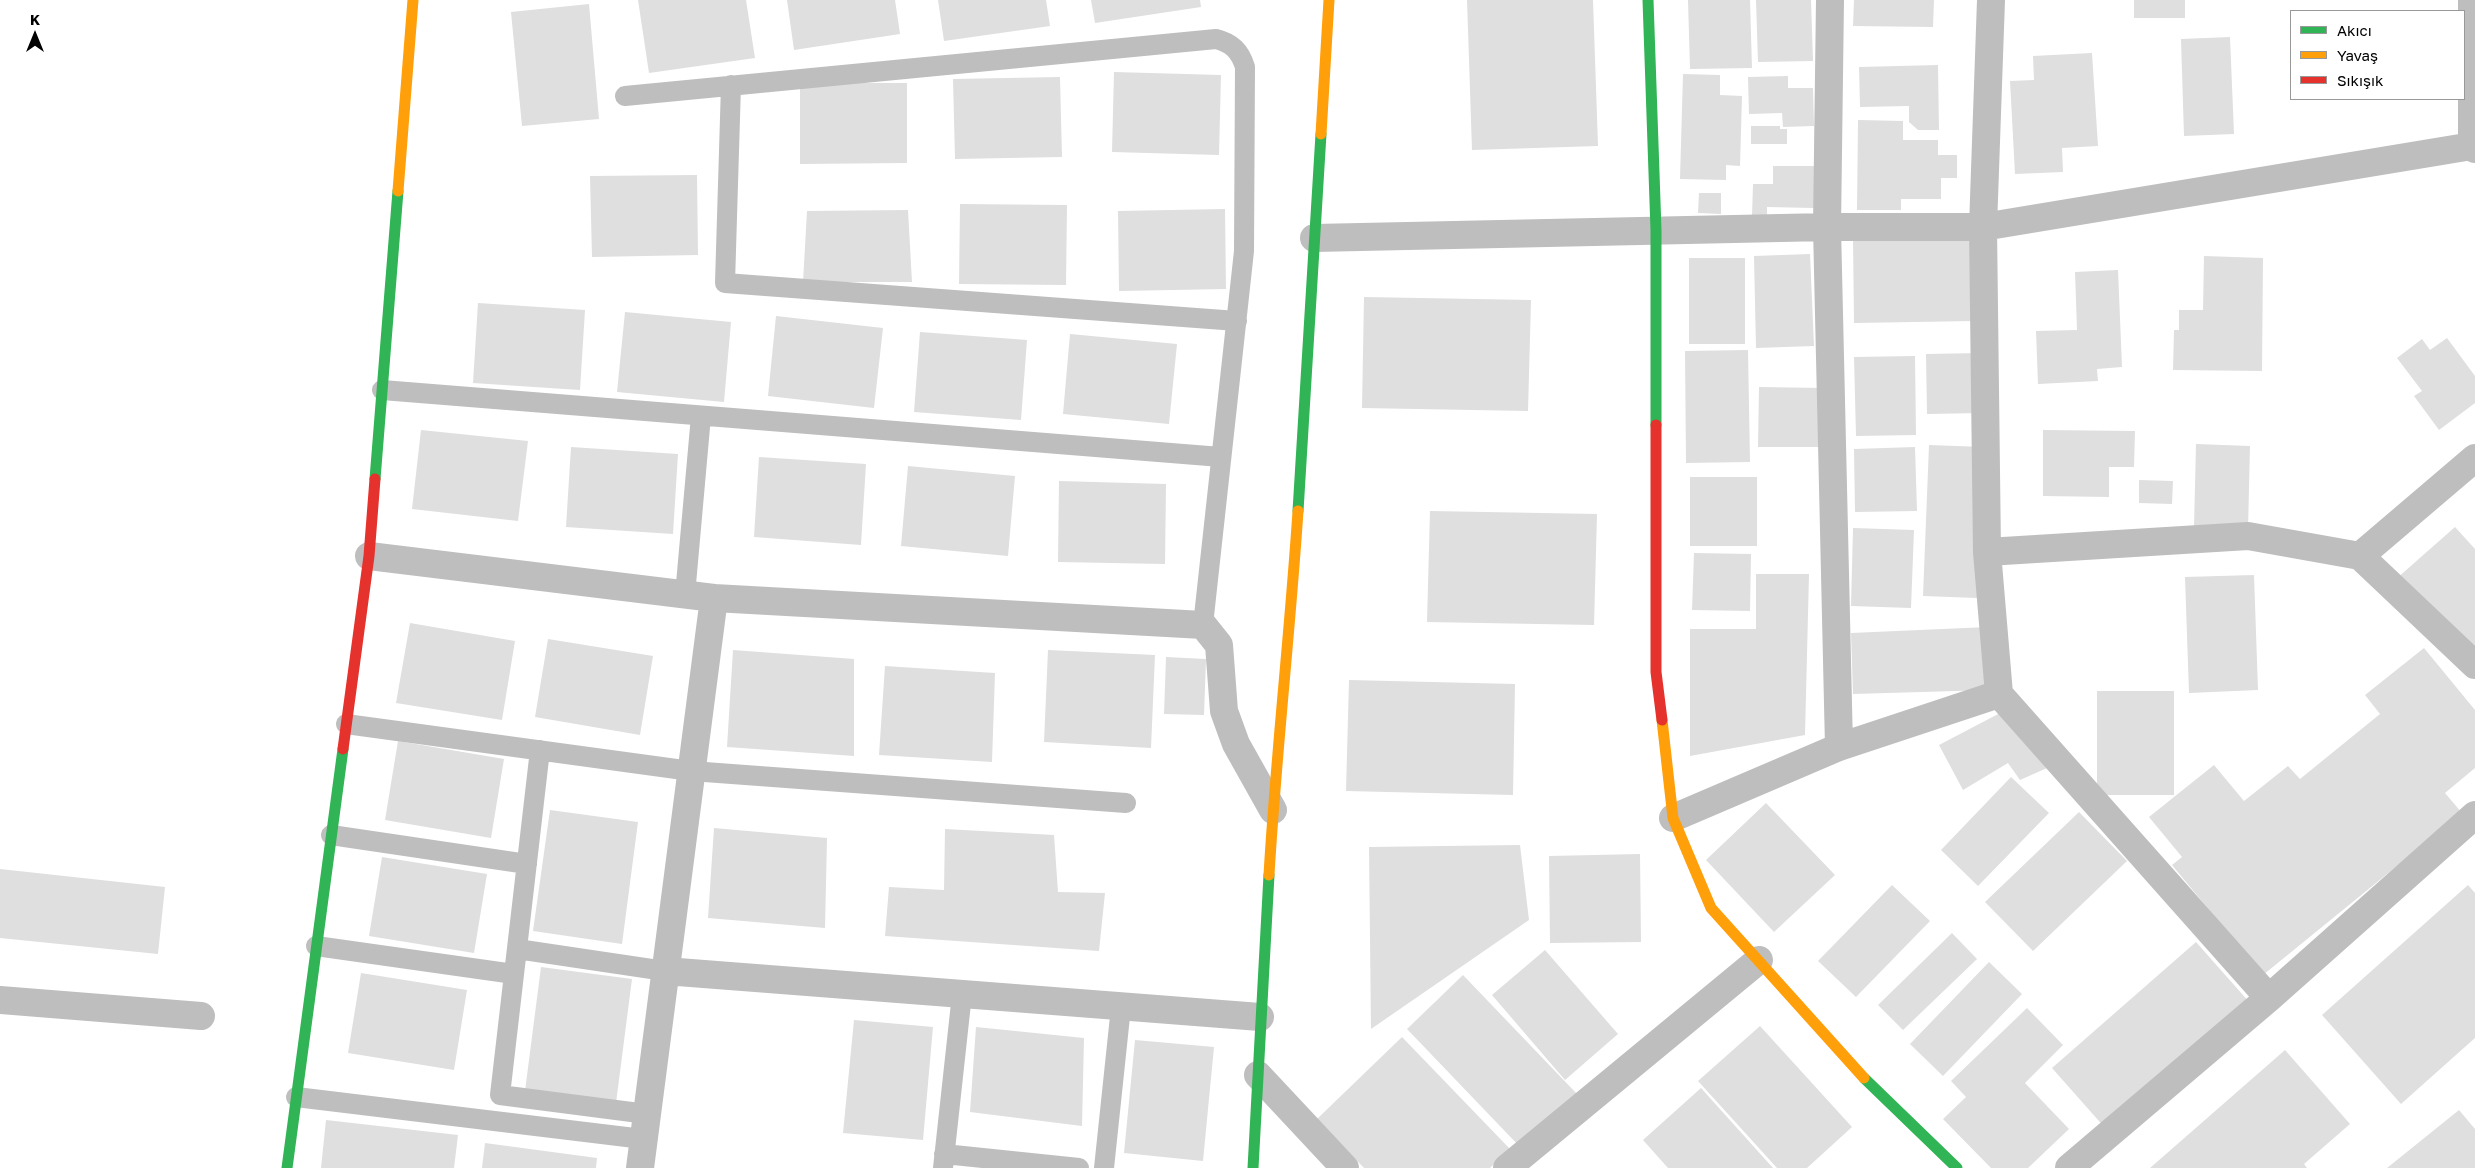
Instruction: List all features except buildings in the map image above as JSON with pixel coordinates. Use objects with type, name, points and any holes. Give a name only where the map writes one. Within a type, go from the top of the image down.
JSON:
[{"type":"street","points":[[287,1168],[368,556],[413,0]]},
{"type":"street","points":[[1253,1168],[1273,810],[1291,624],[1328,0]]},
{"type":"street","points":[[1648,0],[1656,230],[1656,672],[1673,818],[1711,908],[1851,1066],[1957,1168]]},
{"type":"street","points":[[1830,0],[1827,227],[1839,747]]},
{"type":"street","points":[[1991,0],[1983,227],[1988,552],[1999,694],[2269,998]]},
{"type":"street","points":[[1314,238],[1827,227],[1983,227],[2473,148],[2472,0]]},
{"type":"street","points":[[2360,556],[2475,458]]},
{"type":"street","points":[[1988,552],[2248,536],[2360,556],[2475,664]]},
{"type":"street","points":[[368,556],[714,598],[1203,625],[1219,645],[1224,711],[1236,744],[1273,810]]},
{"type":"street","points":[[640,1168],[714,598]]},
{"type":"street","points":[[1673,818],[1839,747],[1999,694]]},
{"type":"street","points":[[2069,1168],[2269,998],[2475,814]]},
{"type":"street","points":[[1507,1168],[1759,960]]},
{"type":"street","points":[[665,971],[1260,1018]]},
{"type":"street","points":[[0,1000],[201,1016]]},
{"type":"street","points":[[1258,1075],[1345,1168]]},
{"type":"lane","points":[[625,96],[1216,40],[1226,42],[1236,48],[1242,56],[1245,66],[1244,251],[1203,625]]},
{"type":"lane","points":[[731,85],[725,283],[1237,321]]},
{"type":"lane","points":[[382,390],[1221,457]]},
{"type":"lane","points":[[685,595],[701,416]]},
{"type":"lane","points":[[346,724],[691,771],[1126,803]]},
{"type":"lane","points":[[540,750],[500,1095],[645,1126]]},
{"type":"lane","points":[[332,835],[527,864]]},
{"type":"lane","points":[[316,946],[514,974]]},
{"type":"lane","points":[[517,949],[665,971]]},
{"type":"lane","points":[[962,994],[944,1161],[1078,1168]]},
{"type":"lane","points":[[1104,1168],[1121,1007]]},
{"type":"lane","points":[[296,1097],[645,1126]]},
{"type":"traffic: fast","points":[[1648,0],[1656,230],[1656,425]]},
{"type":"traffic: fast","points":[[1298,511],[1321,134]]},
{"type":"traffic: fast","points":[[375,479],[398,191]]},
{"type":"traffic: fast","points":[[287,1168],[343,749]]},
{"type":"traffic: fast","points":[[1253,1168],[1269,875]]},
{"type":"traffic: fast","points":[[1864,1078],[1957,1168]]},
{"type":"traffic: slow","points":[[398,191],[413,0]]},
{"type":"traffic: slow","points":[[1321,134],[1329,0]]},
{"type":"traffic: slow","points":[[1269,875],[1298,511]]},
{"type":"traffic: slow","points":[[1662,720],[1673,818],[1711,908],[1864,1078]]},
{"type":"traffic: jam","points":[[1656,425],[1656,672],[1662,720]]},
{"type":"traffic: jam","points":[[343,749],[369,556],[375,479]]}]
